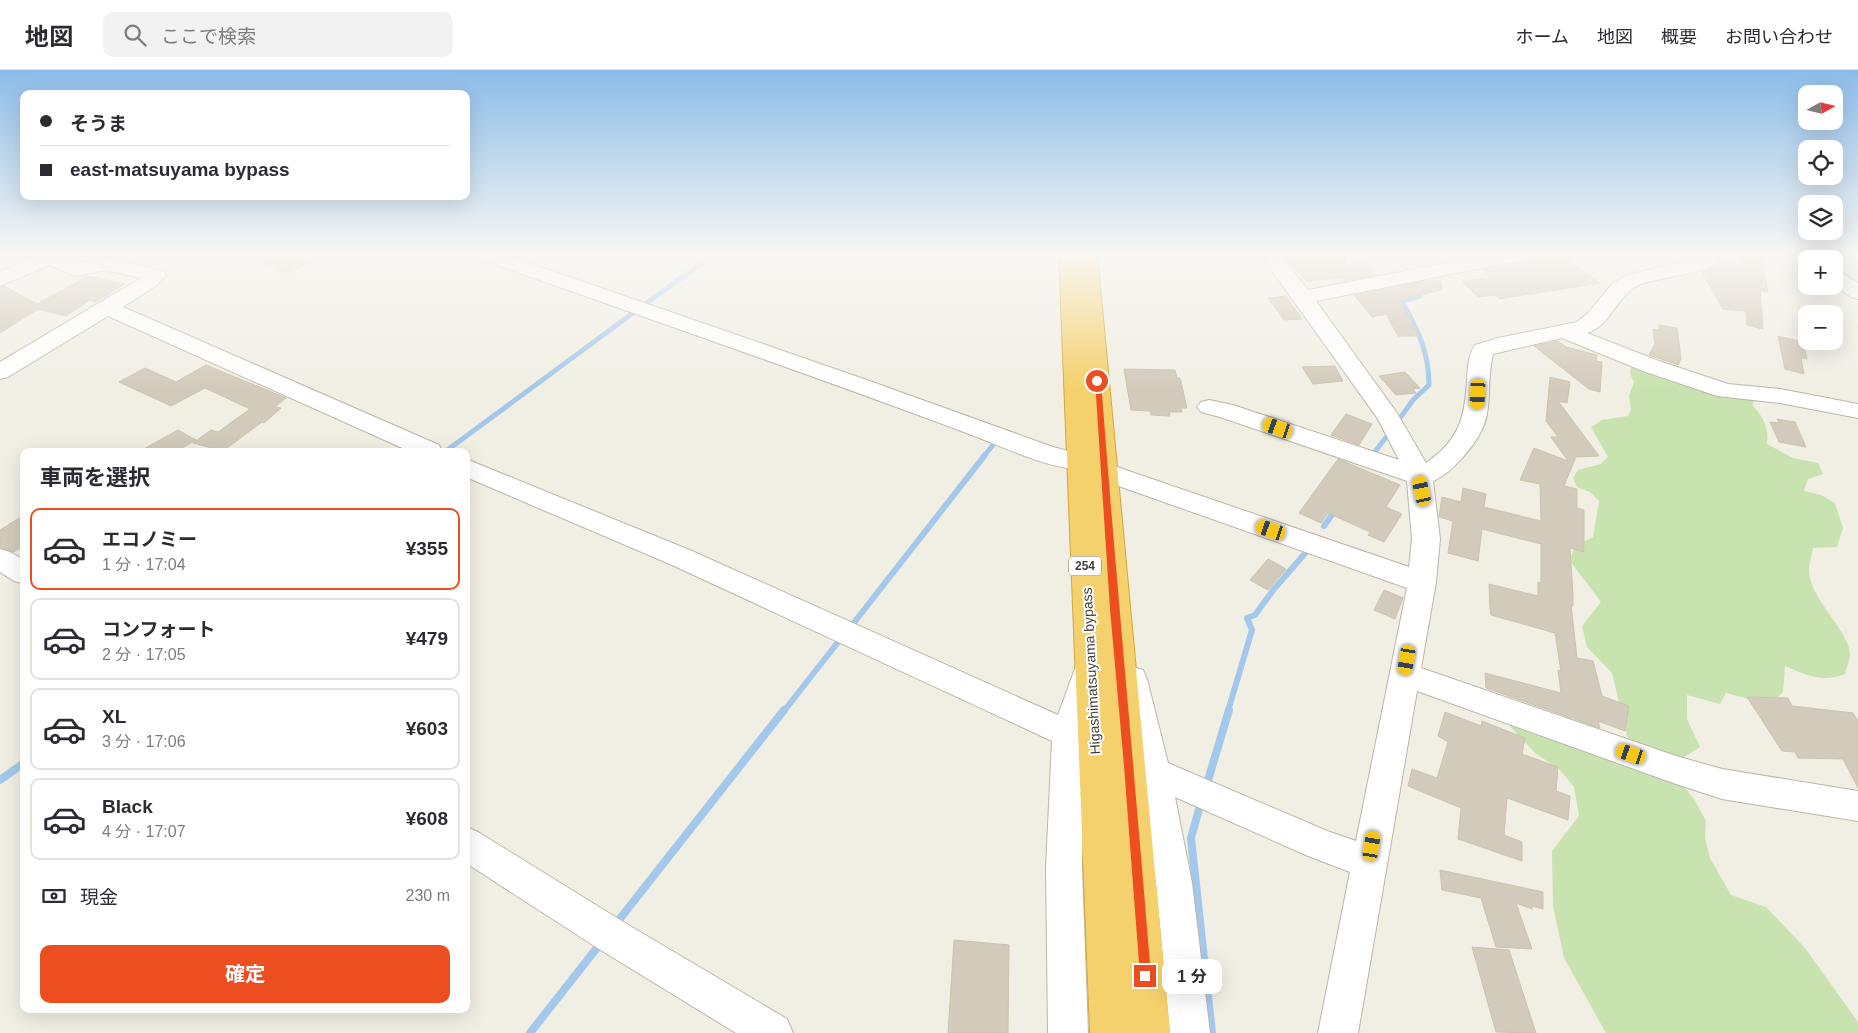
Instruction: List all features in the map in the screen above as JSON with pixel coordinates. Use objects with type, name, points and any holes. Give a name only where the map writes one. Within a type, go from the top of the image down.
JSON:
[{"type":"highway","name":"Higashimatsuyama bypass","points":[[1071,299],[1090,666],[1120,880]]},
{"type":"highway","name":"Higashimatsuyama bypass","points":[[1091,299],[1116,637],[1129,766],[1120,880]]},
{"type":"highway","name":"254","points":[[1110,1033],[1120,880]]},
{"type":"highway","name":"254","points":[[1120,880],[1150,1033]]},
{"type":"street","points":[[0,372],[121,299]]},
{"type":"street","points":[[612,299],[864,387],[1046,454],[1080,462]]},
{"type":"street","points":[[1304,299],[1402,439],[1419,476],[1426,516],[1422,582],[1338,1033]]},
{"type":"street","points":[[1209,407],[1224,410],[1419,476],[1436,470],[1465,441],[1473,427],[1478,411],[1480,361],[1483,350],[1498,345],[1566,332],[1591,323],[1610,299]]},
{"type":"street","points":[[107,308],[423,448]]},
{"type":"street","points":[[1566,332],[1651,366],[1725,390],[1780,396],[1858,411]]},
{"type":"street","points":[[470,469],[682,558],[1068,734]]},
{"type":"street","points":[[1105,472],[1422,582]]},
{"type":"street","points":[[0,559],[20,572]]},
{"type":"street","points":[[1116,637],[1131,676],[1154,772],[1174,883],[1190,1033]]},
{"type":"street","points":[[1068,1033],[1064,868],[1068,734],[1090,666]]},
{"type":"street","points":[[1404,674],[1694,776],[1722,784],[1858,806]]},
{"type":"street","points":[[1154,772],[1320,845],[1370,862]]},
{"type":"street","points":[[470,846],[612,936],[773,1033]]},
{"type":"green space","points":[[1631,366],[1755,400],[1752,405],[1764,423],[1767,433],[1767,444],[1793,458],[1818,463],[1823,474],[1808,479],[1804,491],[1821,495],[1835,503],[1843,528],[1837,547],[1813,548],[1809,571],[1816,593],[1844,636],[1848,646],[1850,657],[1845,674],[1837,677],[1821,678],[1807,675],[1785,666],[1783,692],[1774,701],[1756,701],[1726,693],[1720,704],[1687,695],[1687,719],[1700,747],[1674,763],[1640,751],[1627,736],[1612,673],[1587,647],[1582,626],[1601,602],[1570,561],[1574,547],[1593,537],[1599,501],[1590,492],[1577,487],[1573,478],[1578,470],[1601,464],[1608,457],[1591,427],[1602,420],[1628,416],[1631,409],[1629,396],[1634,382],[1630,374]]},
{"type":"green space","points":[[1507,723],[1681,783],[1694,799],[1706,821],[1705,838],[1710,858],[1731,895],[1766,907],[1805,948],[1858,1022],[1858,1033],[1606,1033],[1564,958],[1553,906],[1552,851],[1579,816],[1574,787],[1559,769],[1535,753]]},
{"type":"building","points":[[0,299],[28,299],[37,304],[46,299],[101,299],[96,302],[90,300],[66,316],[38,309],[0,333]]},
{"type":"building","points":[[1269,299],[1288,299],[1302,319],[1284,320]]},
{"type":"building","points":[[1357,299],[1404,299],[1399,300],[1419,336],[1398,336],[1386,314],[1372,317]]},
{"type":"building","points":[[1717,299],[1761,299],[1763,329],[1747,325],[1746,311],[1723,309]]},
{"type":"building","points":[[1659,325],[1677,328],[1681,359],[1678,365],[1649,355],[1655,344],[1653,329],[1659,330]]},
{"type":"building","points":[[1778,336],[1798,341],[1798,350],[1805,350],[1807,359],[1801,358],[1804,374],[1785,369]]},
{"type":"building","points":[[1558,341],[1566,347],[1597,355],[1596,361],[1602,362],[1600,392],[1589,389],[1534,346]]},
{"type":"building","points":[[206,365],[286,398],[275,407],[281,408],[264,423],[262,422],[227,448],[212,448],[193,443],[211,430],[218,432],[250,409],[205,388],[171,406],[119,382],[145,368],[176,382]]},
{"type":"building","points":[[1335,366],[1343,381],[1313,384],[1302,367]]},
{"type":"building","points":[[1124,369],[1175,370],[1177,378],[1180,378],[1187,408],[1181,408],[1182,412],[1169,412],[1170,416],[1151,415],[1150,411],[1131,410]]},
{"type":"building","points":[[1405,372],[1420,388],[1413,389],[1416,393],[1396,395],[1379,376]]},
{"type":"building","points":[[1550,377],[1570,382],[1567,403],[1558,401],[1599,456],[1576,457],[1564,486],[1577,489],[1577,508],[1584,510],[1584,552],[1570,548],[1573,606],[1571,605],[1577,658],[1593,661],[1602,696],[1629,706],[1625,731],[1598,721],[1600,728],[1486,688],[1485,673],[1561,693],[1558,670],[1561,671],[1555,633],[1491,615],[1490,608],[1489,584],[1538,596],[1538,582],[1541,583],[1541,544],[1482,529],[1478,561],[1448,553],[1453,521],[1439,517],[1442,497],[1461,502],[1463,488],[1486,494],[1484,507],[1541,521],[1540,484],[1520,480],[1534,448],[1568,461],[1551,437],[1558,437],[1546,421]]},
{"type":"building","points":[[1346,414],[1372,424],[1359,445],[1331,435]]},
{"type":"building","points":[[1777,419],[1795,422],[1806,447],[1779,442],[1770,422],[1779,423]]},
{"type":"building","points":[[178,430],[196,440],[182,448],[145,448]]},
{"type":"building","points":[[1338,459],[1400,485],[1386,507],[1402,514],[1384,542],[1368,535],[1370,532],[1328,513],[1321,523],[1299,513]]},
{"type":"building","points":[[20,518],[20,548],[14,552],[0,547],[0,530]]},
{"type":"building","points":[[1268,559],[1286,569],[1268,590],[1250,580]]},
{"type":"building","points":[[1384,590],[1403,598],[1395,619],[1374,610]]},
{"type":"building","points":[[1747,697],[1788,698],[1792,706],[1853,713],[1858,721],[1858,788],[1843,759],[1798,758],[1795,752],[1782,751]]},
{"type":"building","points":[[1445,712],[1481,726],[1482,721],[1525,738],[1522,754],[1558,767],[1556,791],[1570,796],[1568,820],[1507,798],[1504,835],[1522,842],[1522,861],[1458,839],[1461,808],[1408,786],[1412,769],[1437,778],[1448,742],[1438,736]]},
{"type":"building","points":[[1440,870],[1543,892],[1543,909],[1532,906],[1532,909],[1516,903],[1532,949],[1496,947],[1481,898],[1442,890]]},
{"type":"building","points":[[954,940],[1009,945],[1008,1033],[948,1033]]},
{"type":"building","points":[[1472,947],[1509,950],[1536,1033],[1496,1032]]},
{"type":"waterway","points":[[644,305],[652,299]]},
{"type":"waterway","points":[[1400,418],[1413,400],[1429,385],[1427,362],[1422,342],[1402,302],[1411,299]]},
{"type":"waterway","points":[[450,448],[633,313]]},
{"type":"waterway","points":[[1374,453],[1387,436]]},
{"type":"waterway","points":[[984,456],[998,439]]},
{"type":"waterway","points":[[849,629],[985,455]]},
{"type":"waterway","points":[[1324,526],[1336,509]]},
{"type":"waterway","points":[[1228,711],[1252,630],[1247,618],[1255,615],[1274,589],[1308,550]]},
{"type":"waterway","points":[[784,711],[842,637]]},
{"type":"waterway","points":[[615,925],[784,710]]},
{"type":"waterway","points":[[1206,787],[1229,710]]},
{"type":"waterway","points":[[0,780],[20,766]]},
{"type":"waterway","points":[[1201,802],[1191,838],[1212,1033]]},
{"type":"waterway","points":[[530,1033],[600,944]]},
{"type":"route","points":[[1097,381],[1145,976]]}]
